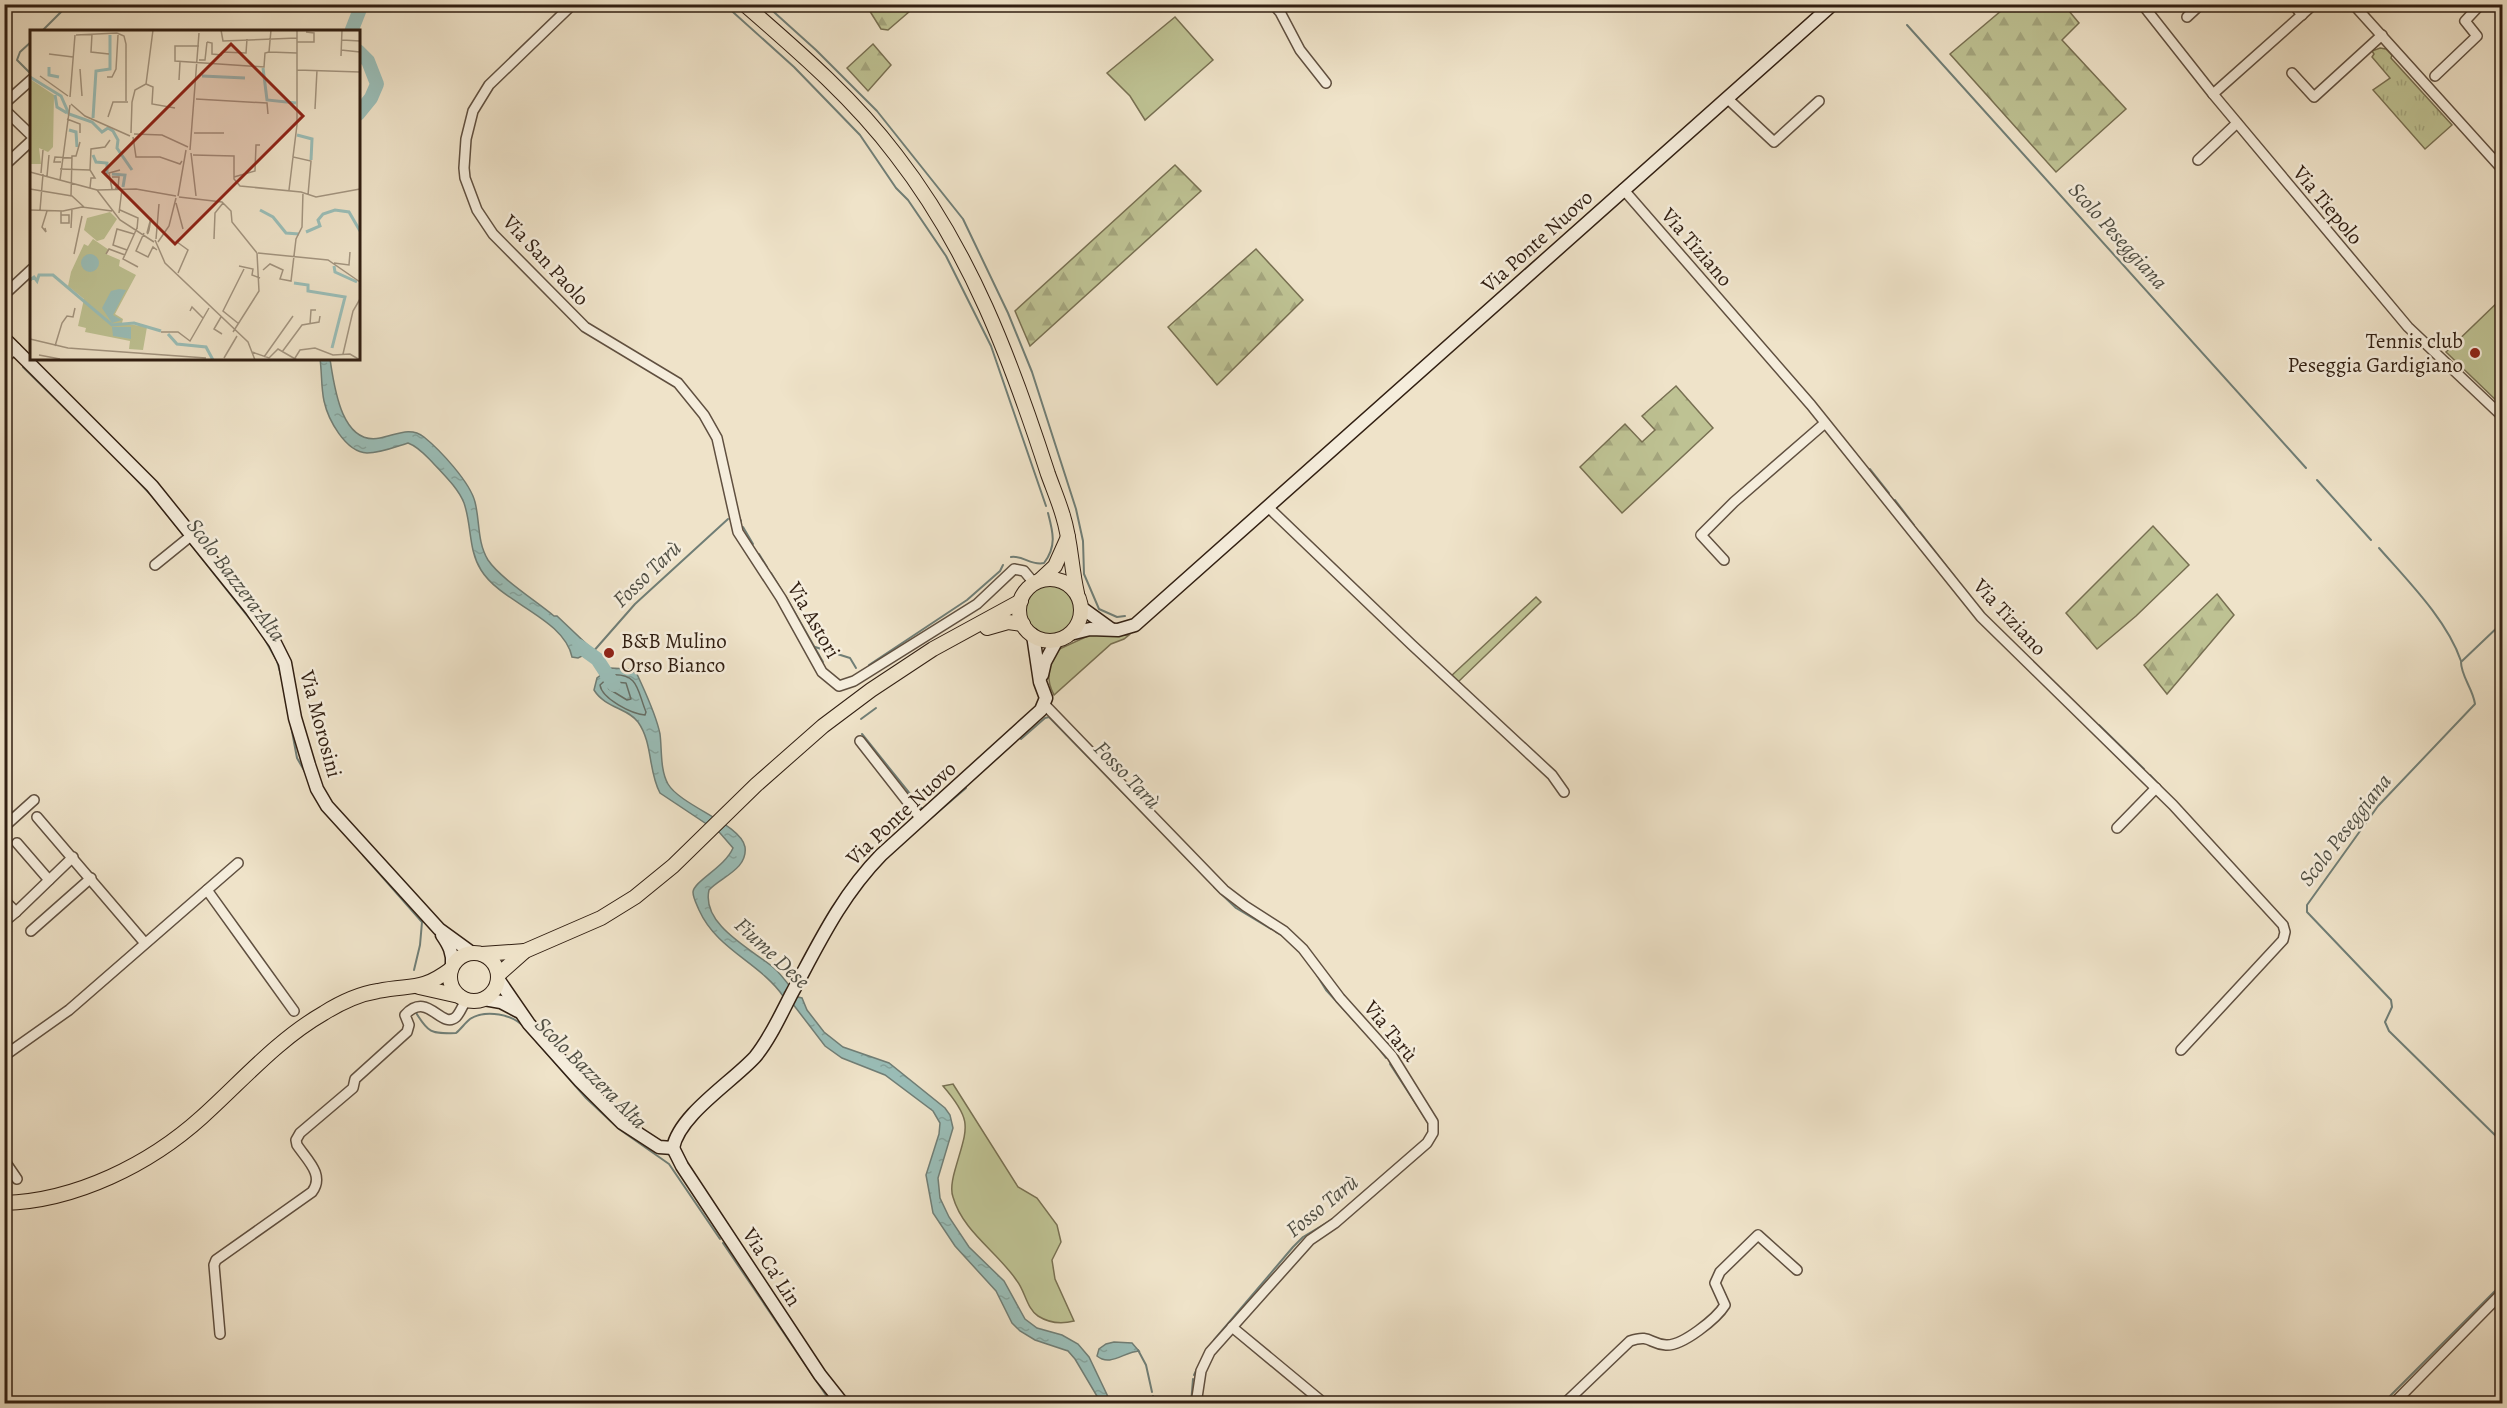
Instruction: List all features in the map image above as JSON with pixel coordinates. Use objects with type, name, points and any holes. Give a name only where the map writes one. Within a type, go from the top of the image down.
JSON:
[{"type":"main road","points":[[744,4],[795,48],[895,153],[938,215],[958,249],[999,334],[1064,517],[1068,537],[1077,592],[1082,608],[1081,618],[1063,637],[1049,641],[1033,635],[1023,624],[1020,616],[1021,601],[1023,594],[1055,566],[1068,537]]},
{"type":"main road","points":[[1037,582],[1050,578],[1060,580],[1077,592]]},
{"type":"main road","points":[[960,637],[1021,601]]},
{"type":"main road","points":[[4,1203],[62,1193],[124,1170],[151,1155],[189,1129],[274,1049],[312,1020],[340,1004],[368,993],[419,987],[435,980],[452,967],[461,956],[525,951],[582,927],[619,908],[653,884],[729,811],[824,726],[871,690],[933,649],[960,637],[997,624],[1008,622],[1023,624]]},
{"type":"main road","points":[[419,987],[463,998],[484,999],[492,993],[498,977],[525,951]]},
{"type":"main road","points":[[477,953],[495,964],[498,977]]},
{"type":"main road","points":[[452,967],[451,984],[463,998]]},
{"type":"street","name":"Via San Paolo","points":[[573,4],[489,85],[476,104],[466,139],[465,178],[477,210],[493,234],[534,277],[585,327],[678,383],[704,415]]},
{"type":"street","points":[[1273,4],[1280,12],[1300,50],[1326,84]]},
{"type":"street","name":"Via Ponte Nuovo","points":[[1063,637],[1090,629],[1135,626],[1833,4]]},
{"type":"street","name":"Via Tiepolo","points":[[2142,4],[2213,94],[2408,327],[2502,416]]},
{"type":"street","points":[[2187,17],[2201,4]]},
{"type":"street","points":[[2293,4],[2302,15]]},
{"type":"street","points":[[2213,94],[2314,4]]},
{"type":"street","points":[[2353,4],[2502,168]]},
{"type":"street","points":[[2435,76],[2477,36],[2465,21],[2481,4]]},
{"type":"street","points":[[2292,73],[2314,97],[2382,35]]},
{"type":"street","points":[[4,104],[30,80]]},
{"type":"street","points":[[1728,99],[1774,142],[1819,101]]},
{"type":"street","points":[[4,109],[30,136]]},
{"type":"street","points":[[2198,160],[2237,123]]},
{"type":"street","points":[[4,166],[30,140]]},
{"type":"street","name":"Via Tiziano","points":[[1623,189],[1825,423],[1980,617],[2156,788],[2283,925],[2285,932],[2283,940],[2181,1050]]},
{"type":"street","points":[[4,295],[30,271]]},
{"type":"street","name":"Via Morosini","points":[[4,338],[152,486],[251,609],[275,643],[285,663],[306,755],[317,789],[327,807],[439,929],[453,957],[452,967]]},
{"type":"street","points":[[4,359],[16,348]]},
{"type":"street","name":"Via Astori","points":[[704,415],[717,438],[738,532],[781,598],[822,672],[838,686],[854,681],[955,619],[977,604],[1014,569],[1024,571],[1037,582]]},
{"type":"street","points":[[1724,560],[1701,535],[1734,502],[1825,423]]},
{"type":"street","points":[[1269,508],[1552,775],[1564,792]]},
{"type":"street","points":[[155,565],[192,535]]},
{"type":"street","points":[[1082,608],[1111,629]]},
{"type":"street","points":[[1033,635],[1040,682],[1046,698],[1045,705]]},
{"type":"street","points":[[1040,682],[1045,662],[1063,637]]},
{"type":"street","name":"Via Ponte Nuovo","points":[[673,1148],[678,1132],[688,1120],[756,1055],[834,914],[858,879],[1045,705]]},
{"type":"street","name":"Via Tarù","points":[[1045,705],[1224,890],[1295,941],[1392,1056],[1433,1122],[1433,1133],[1427,1143],[1351,1209],[1310,1240],[1210,1352],[1201,1371],[1196,1404]]},
{"type":"street","points":[[860,741],[921,819]]},
{"type":"street","points":[[2117,828],[2156,788]]},
{"type":"street","points":[[4,826],[34,800]]},
{"type":"street","points":[[37,817],[144,942]]},
{"type":"street","points":[[17,843],[49,880]]},
{"type":"street","points":[[4,922],[73,857]]},
{"type":"street","points":[[4,1056],[69,1010],[144,942],[238,863]]},
{"type":"street","points":[[31,931],[91,878]]},
{"type":"street","points":[[207,890],[294,1011]]},
{"type":"street","points":[[4,900],[15,912]]},
{"type":"street","name":"Via Morosini","points":[[439,929],[477,953]]},
{"type":"street","points":[[498,977],[519,1011],[580,1081],[622,1123],[658,1147],[673,1148]]},
{"type":"street","points":[[220,1334],[214,1264],[216,1260],[312,1192],[317,1185],[317,1174],[297,1145],[296,1140],[300,1133],[352,1088],[355,1079],[407,1032],[409,1025],[405,1015],[411,1008],[426,1007],[451,1020],[457,1017],[463,998]]},
{"type":"street","points":[[484,999],[501,1002],[519,1011]]},
{"type":"street","name":"Via Ca' Lin","points":[[673,1148],[682,1166],[820,1375],[843,1404]]},
{"type":"street","points":[[4,1160],[17,1179]]},
{"type":"street","points":[[1564,1404],[1630,1341],[1643,1337],[1667,1345],[1683,1340],[1718,1316],[1725,1305],[1715,1283],[1720,1272],[1758,1235],[1797,1270]]},
{"type":"street","points":[[2393,1404],[2502,1293]]},
{"type":"street","points":[[1232,1327],[1325,1404]]},
{"type":"green space","points":[[866,5],[917,5],[888,30],[881,29]]},
{"type":"green space","points":[[2008,5],[2064,5],[2079,23],[2062,40],[2126,109],[2056,172],[1950,54]]},
{"type":"green space","points":[[1175,17],[1213,60],[1145,120],[1130,96],[1107,73]]},
{"type":"green space","points":[[873,44],[891,65],[868,91],[847,68]]},
{"type":"green space","points":[[2380,48],[2386,49],[2392,55],[2391,58],[2452,125],[2425,149],[2373,90],[2390,78],[2372,57],[2374,54],[2372,51]]},
{"type":"green space","points":[[1175,165],[1201,191],[1030,346],[1015,311]]},
{"type":"green space","points":[[1256,249],[1303,300],[1217,385],[1168,327]]},
{"type":"green space","name":"Tennis club Peseggia Gardigiano","points":[[2502,298],[2502,406],[2446,352]]},
{"type":"green space","points":[[1676,386],[1713,428],[1622,513],[1580,467],[1625,424],[1642,442],[1655,430],[1642,416]]},
{"type":"green space","points":[[2153,526],[2189,565],[2136,616],[2097,649],[2066,613]]},
{"type":"green space","points":[[1051,581],[1062,583],[1075,594],[1080,610],[1078,621],[1067,634],[1051,639],[1040,637],[1027,626],[1022,610],[1024,599],[1035,586]]},
{"type":"green space","points":[[2217,594],[2234,615],[2167,694],[2144,665]]},
{"type":"green space","points":[[1536,597],[1541,602],[1456,684],[1450,677]]},
{"type":"green space","points":[[1090,635],[1129,635],[1111,644],[1054,695],[1049,673],[1055,651]]},
{"type":"green space","points":[[953,1084],[1018,1187],[1037,1198],[1057,1225],[1061,1242],[1052,1260],[1055,1279],[1074,1321],[1060,1323],[1034,1313],[1009,1270],[973,1231],[958,1209],[952,1194],[952,1187],[963,1144],[965,1125],[960,1108],[943,1086]]},
{"type":"water","points":[[320,360],[330,360],[337,398],[348,423],[356,433],[367,438],[380,438],[413,432],[424,437],[438,450],[461,476],[472,494],[477,509],[482,546],[488,560],[509,582],[557,616],[596,653],[589,658],[572,657],[567,643],[545,621],[490,582],[481,570],[474,554],[461,497],[446,477],[419,449],[408,443],[383,451],[367,453],[352,447],[334,425],[326,408]]},
{"type":"water","points":[[610,668],[629,669],[637,674],[658,726],[662,766],[668,784],[685,800],[733,831],[745,847],[745,855],[738,867],[709,890],[709,903],[713,914],[742,945],[777,971],[798,997],[802,998],[807,1010],[824,1032],[843,1047],[889,1063],[945,1108],[950,1115],[953,1128],[938,1178],[940,1198],[949,1217],[969,1247],[1004,1281],[1025,1319],[1037,1328],[1062,1335],[1078,1344],[1089,1357],[1111,1403],[1101,1403],[1068,1351],[1035,1340],[1012,1323],[996,1291],[955,1246],[933,1213],[926,1175],[939,1134],[940,1123],[933,1111],[885,1075],[842,1058],[825,1046],[786,995],[783,996],[762,974],[727,946],[707,924],[696,904],[693,892],[699,883],[724,861],[733,848],[720,833],[660,793],[646,739],[638,722],[634,717],[604,701],[594,690],[597,678]]},
{"type":"water","points":[[1114,1342],[1132,1343],[1139,1351],[1112,1360],[1097,1356],[1099,1349]]},
{"type":"waterway","name":"Scolo Bazzera Alta","points":[[43,30],[69,4]]},
{"type":"waterway","name":"Fiume Dese","points":[[352,30],[362,4]]},
{"type":"waterway","points":[[724,4],[794,67],[860,135],[946,256],[991,346],[1046,506]]},
{"type":"waterway","points":[[765,4],[816,50],[877,111],[963,219],[1008,313],[1032,372],[1076,509],[1083,541],[1084,574],[1099,609],[1117,617],[1125,616]]},
{"type":"waterway","name":"Scolo Peseggiana","points":[[1907,25],[2306,468]]},
{"type":"waterway","name":"Scolo Bazzera Alta","points":[[30,43],[20,52],[17,60],[30,73]]},
{"type":"waterway","name":"Fiume Dese","points":[[360,53],[368,61],[377,84],[371,98],[360,112]]},
{"type":"waterway","name":"Scolo Bazzera Alta","points":[[25,365],[23,367],[90,433]]},
{"type":"waterway","name":"Scolo Bazzera Alta","points":[[122,464],[185,537]]},
{"type":"waterway","points":[[1870,469],[1889,493]]},
{"type":"waterway","name":"Scolo Peseggiana","points":[[2317,480],[2371,540]]},
{"type":"waterway","points":[[1895,500],[1914,525]]},
{"type":"waterway","points":[[1011,557],[1039,564],[1044,563],[1052,545],[1048,513]]},
{"type":"waterway","name":"Fosso Tarù","points":[[738,515],[741,521]]},
{"type":"waterway","name":"Fosso Tarù","points":[[592,653],[635,604],[728,519]]},
{"type":"waterway","name":"Fosso Tarù","points":[[743,527],[753,544]]},
{"type":"waterway","points":[[1920,532],[1955,577]]},
{"type":"waterway","name":"Scolo Bazzera Alta","points":[[188,541],[257,628]]},
{"type":"waterway","name":"Scolo Peseggiana","points":[[2379,548],[2437,616],[2461,661]]},
{"type":"waterway","name":"Fosso Tarù","points":[[759,554],[767,567]]},
{"type":"waterway","points":[[869,665],[967,600],[1000,571],[1003,565]]},
{"type":"waterway","name":"Fosso Tarù","points":[[771,573],[782,591]]},
{"type":"waterway","name":"Fosso Tarù","points":[[786,597],[823,662]]},
{"type":"waterway","name":"Scolo Peseggiana","points":[[2502,623],[2461,662],[2475,704],[2378,806],[2307,905],[2307,912],[2391,1000],[2392,1007],[2385,1022],[2389,1031],[2502,1142]]},
{"type":"waterway","name":"Scolo Bazzera Alta","points":[[264,638],[277,661],[282,679]]},
{"type":"waterway","name":"Fiume Dese","points":[[579,646],[597,659],[614,685]]},
{"type":"waterway","points":[[815,647],[850,658],[856,668]]},
{"type":"waterway","points":[[861,719],[876,708]]},
{"type":"waterway","name":"Fosso Tarù","points":[[1021,739],[1049,717],[1208,880]]},
{"type":"waterway","points":[[2099,725],[2144,769]]},
{"type":"waterway","name":"Scolo Bazzera Alta","points":[[291,726],[297,758],[305,772]]},
{"type":"waterway","name":"Fosso Tarù","points":[[862,734],[923,810]]},
{"type":"waterway","points":[[2150,775],[2162,788]]},
{"type":"waterway","name":"Fosso Tarù","points":[[931,818],[966,788]]},
{"type":"waterway","name":"Scolo Bazzera Alta","points":[[363,855],[422,922],[420,945],[414,970]]},
{"type":"waterway","name":"Fosso Tarù","points":[[1214,887],[1236,908],[1271,929]]},
{"type":"waterway","points":[[2282,918],[2288,924]]},
{"type":"waterway","name":"Fosso Tarù","points":[[1276,932],[1283,936]]},
{"type":"waterway","name":"Fosso Tarù","points":[[1315,972],[1326,990],[1369,1037]]},
{"type":"waterway","name":"Scolo Bazzera Alta","points":[[415,1011],[427,1028],[441,1033],[456,1033],[470,1019],[484,1014],[507,1016],[525,1028]]},
{"type":"waterway","name":"Scolo Bazzera Alta","points":[[536,1041],[586,1098],[619,1129],[669,1164],[720,1239]]},
{"type":"waterway","name":"Fosso Tarù","points":[[1376,1045],[1386,1058]]},
{"type":"waterway","name":"Fosso Tarù","points":[[1390,1064],[1429,1124]]},
{"type":"waterway","name":"Fosso Tarù","points":[[1214,1340],[1293,1247],[1303,1237],[1333,1219]]},
{"type":"waterway","name":"Scolo Bazzera Alta","points":[[723,1243],[832,1404]]},
{"type":"waterway","name":"Scolo Peseggiana","points":[[2382,1404],[2502,1284]]},
{"type":"waterway","name":"Fosso Tarù","points":[[1194,1375],[1207,1349]]},
{"type":"waterway","points":[[1138,1350],[1146,1365],[1152,1392]]},
{"type":"waterway","name":"Fosso Tarù","points":[[1191,1404],[1193,1379]]},
{"type":"waterway","points":[[1153,1396],[1154,1404]]},
{"type":"place","name":"Tennis club Peseggia Gardigiano","points":[[2475,353]]},
{"type":"place","name":"B&B Mulino Orso Bianco","points":[[609,653]]}]
